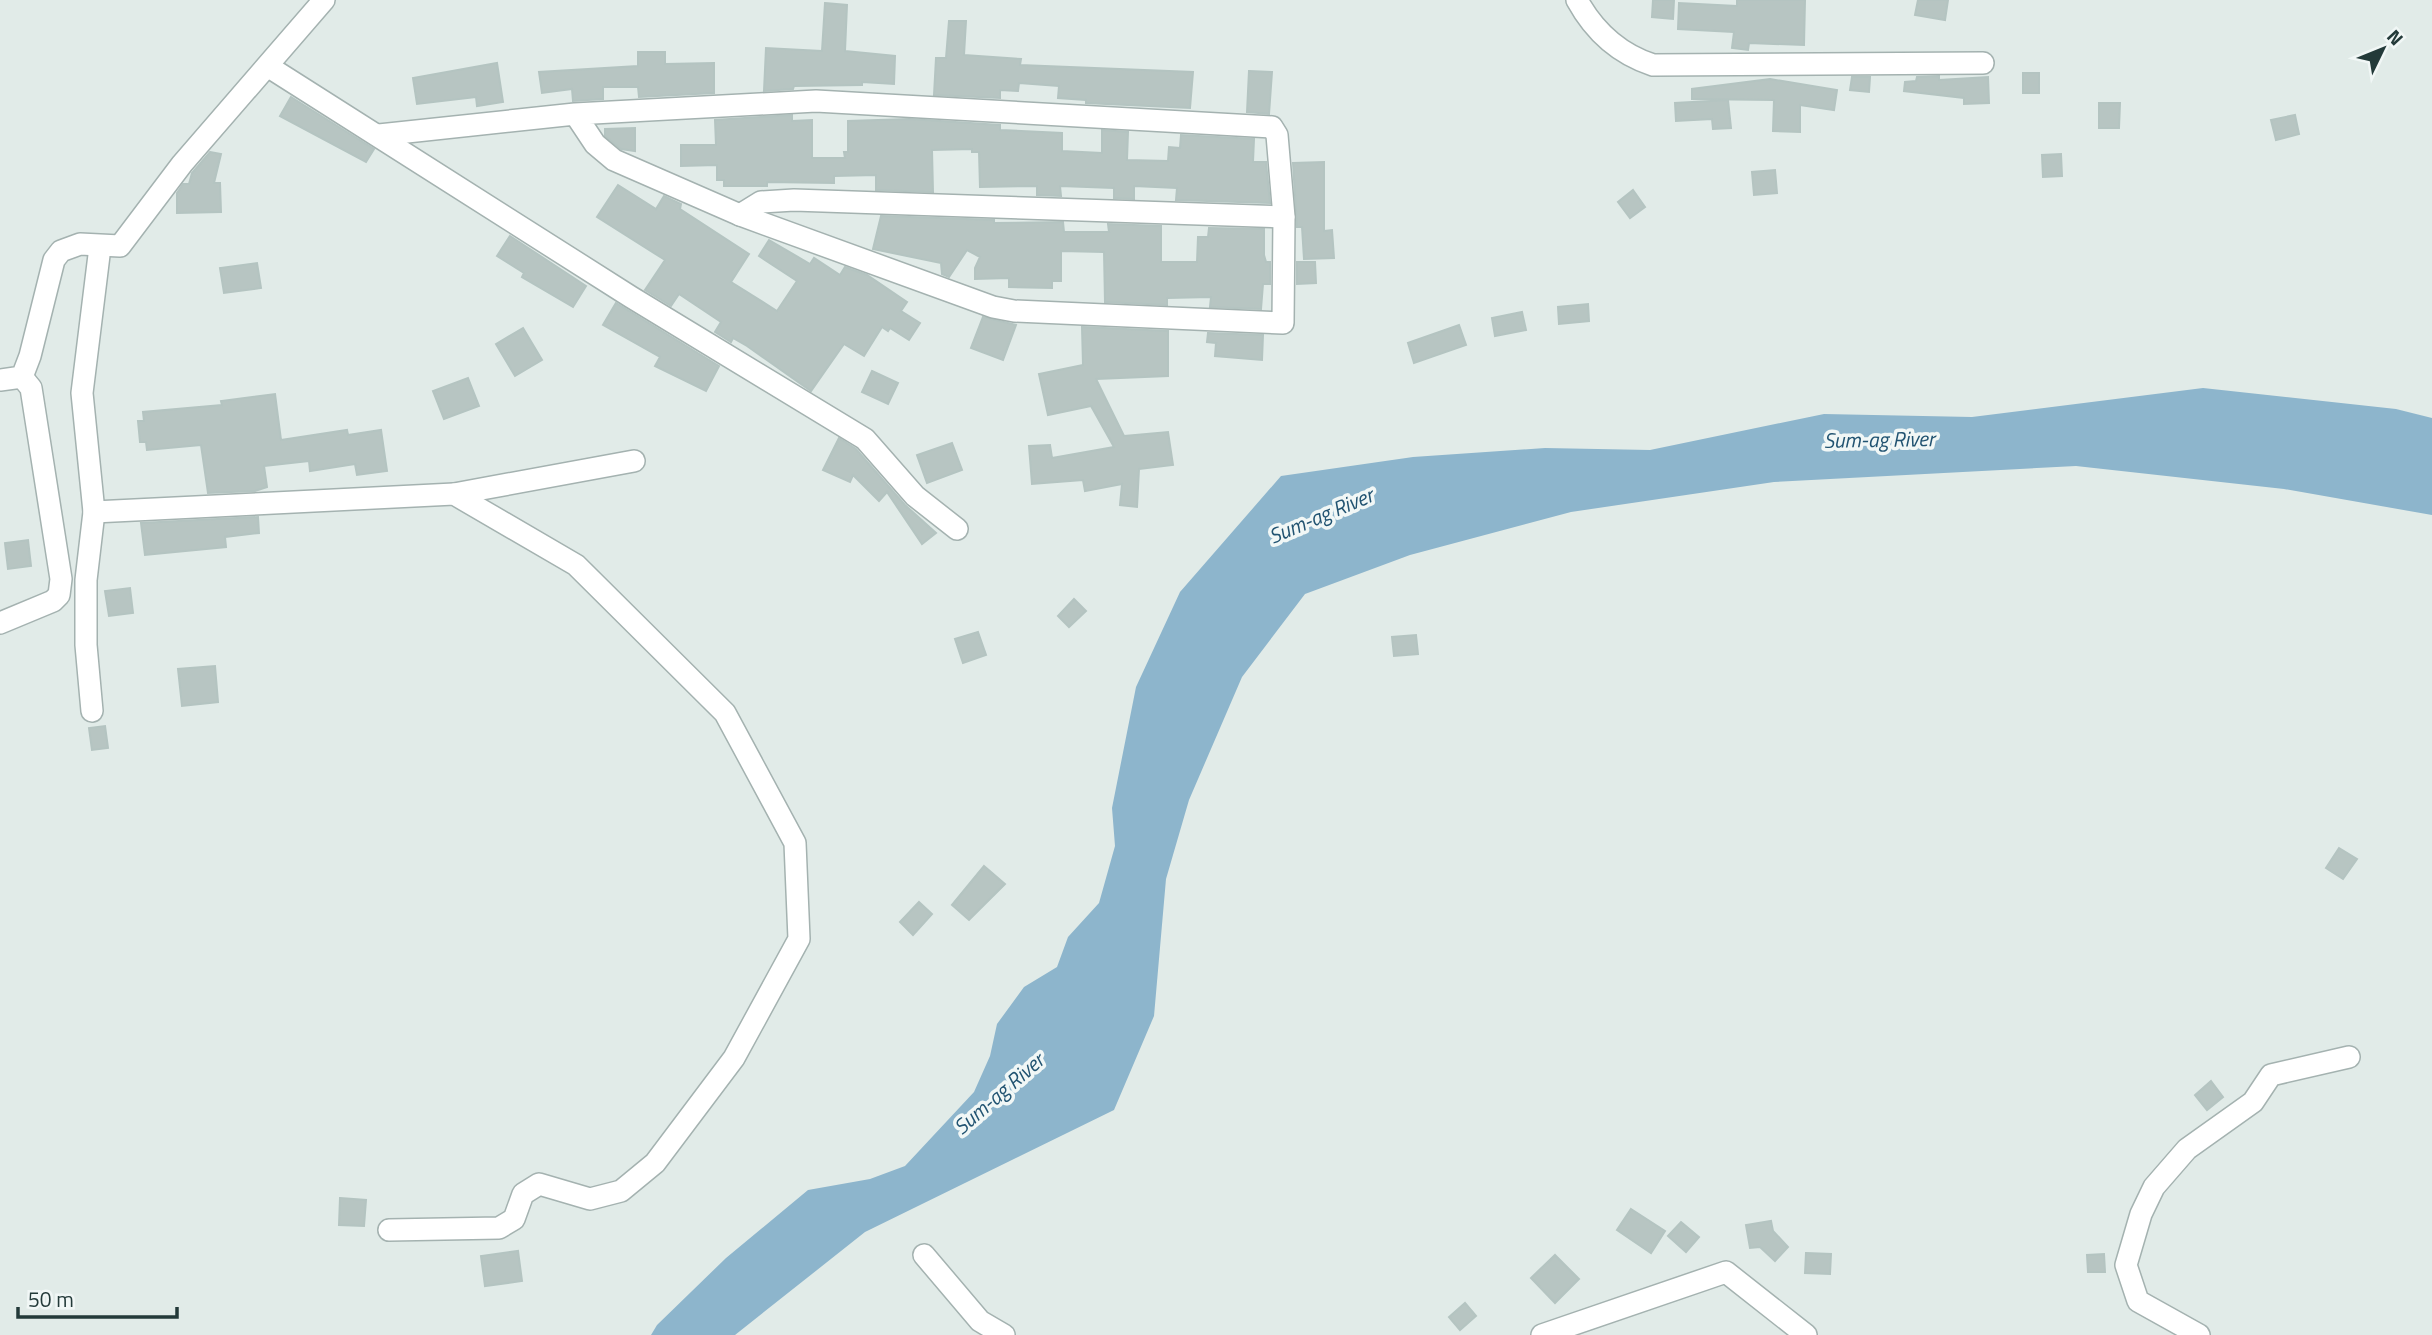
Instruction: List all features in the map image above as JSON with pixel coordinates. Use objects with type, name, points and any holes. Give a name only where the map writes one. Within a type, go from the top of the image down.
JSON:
[{"type":"street","points":[[22,377],[30,356],[54,260],[61,251],[80,244],[120,246],[182,164],[269,67],[324,0]]},
{"type":"street","points":[[1577,0],[1598,31],[1615,46],[1653,65],[1983,63]]},
{"type":"street","points":[[269,67],[631,297],[865,439],[915,496],[957,529]]},
{"type":"street","points":[[379,135],[575,114],[816,101],[1272,127],[1277,135],[1284,217],[1283,323],[1004,309],[740,215],[614,160],[595,144],[575,114]]},
{"type":"street","points":[[740,215],[761,202],[794,200],[1284,217]]},
{"type":"street","points":[[92,711],[86,645],[86,580],[94,512],[82,393],[100,247]]},
{"type":"street","points":[[0,380],[22,377]]},
{"type":"street","points":[[0,623],[52,601],[59,595],[61,579],[31,388],[22,377]]},
{"type":"street","points":[[94,512],[454,494],[634,461]]},
{"type":"street","points":[[389,1230],[499,1228],[514,1219],[523,1194],[539,1184],[590,1199],[621,1191],[655,1163],[734,1058],[799,939],[796,843],[725,713],[576,565],[454,494]]},
{"type":"street","points":[[2199,1335],[2138,1301],[2126,1265],[2141,1214],[2154,1187],[2187,1149],[2253,1102],[2271,1075],[2348,1057]]},
{"type":"street","points":[[924,1255],[980,1321],[1004,1335]]},
{"type":"street","points":[[1542,1335],[1726,1272],[1806,1335]]},
{"type":"water","name":"Sum-ag River","points":[[2203,388],[2396,409],[2432,418],[2432,515],[2284,489],[2076,466],[1774,482],[1571,512],[1410,555],[1305,594],[1242,677],[1189,800],[1166,879],[1154,1016],[1114,1110],[865,1232],[735,1335],[651,1335],[657,1325],[726,1258],[808,1190],[870,1179],[905,1166],[974,1092],[990,1056],[997,1024],[1024,987],[1057,967],[1068,937],[1099,903],[1115,846],[1112,808],[1136,687],[1180,592],[1281,476],[1413,457],[1545,448],[1650,450],[1824,414],[1972,417]]},
{"type":"building","points":[[1653,0],[1674,0],[1673,19],[1652,17]]},
{"type":"building","points":[[1737,0],[1805,0],[1804,45],[1749,43],[1748,50],[1732,48],[1734,32],[1678,29],[1679,3],[1737,6]]},
{"type":"building","points":[[1918,0],[1948,0],[1945,20],[1915,15]]},
{"type":"building","points":[[825,3],[847,5],[845,51],[895,56],[894,84],[862,82],[862,85],[794,86],[793,89],[764,91],[766,48],[822,51]]},
{"type":"building","points":[[949,21],[966,21],[964,55],[1021,59],[1020,65],[1193,72],[1190,108],[1086,103],[1086,100],[1058,98],[1059,86],[1019,83],[1018,91],[1000,90],[1000,98],[934,95],[936,58],[946,58]]},
{"type":"building","points":[[638,52],[665,52],[665,64],[714,63],[714,93],[639,97],[638,87],[603,87],[603,99],[573,101],[572,89],[542,93],[539,72],[638,66]]},
{"type":"building","points":[[497,63],[503,102],[477,106],[476,97],[417,104],[413,78]]},
{"type":"building","points":[[1249,71],[1272,72],[1269,114],[1247,112]]},
{"type":"building","points":[[2023,73],[2039,73],[2039,93],[2023,93]]},
{"type":"building","points":[[1939,76],[1939,80],[1988,77],[1989,103],[1964,104],[1964,98],[1904,91],[1905,82],[1916,81],[1917,77]]},
{"type":"building","points":[[1852,77],[1870,77],[1869,92],[1850,90]]},
{"type":"building","points":[[1770,79],[1837,90],[1834,110],[1800,105],[1800,132],[1773,131],[1774,100],[1692,99],[1692,89]]},
{"type":"building","points":[[291,97],[374,149],[366,162],[280,116]]},
{"type":"building","points":[[1728,100],[1731,128],[1713,129],[1712,119],[1676,121],[1675,103]]},
{"type":"building","points":[[2099,103],[2120,103],[2119,128],[2099,128]]},
{"type":"building","points":[[792,115],[792,121],[812,120],[812,158],[845,158],[844,152],[848,152],[848,121],[909,119],[1000,125],[1000,130],[1062,133],[1062,151],[1102,153],[1102,130],[1128,132],[1127,160],[1168,161],[1169,147],[1180,148],[1181,135],[1254,139],[1253,162],[1266,162],[1270,203],[1176,200],[1177,188],[1134,186],[1134,199],[1114,198],[1114,188],[1060,186],[1061,196],[1037,195],[1037,186],[980,187],[979,152],[972,152],[972,149],[932,150],[933,192],[876,190],[876,175],[834,176],[834,183],[767,182],[767,186],[724,186],[724,180],[717,180],[717,165],[681,166],[681,145],[716,145],[715,120]]},
{"type":"building","points":[[2295,115],[2299,134],[2276,140],[2271,120]]},
{"type":"building","points":[[635,128],[635,151],[621,149],[605,136],[605,129]]},
{"type":"building","points":[[210,152],[221,154],[214,183],[220,183],[221,212],[177,213],[177,193],[183,184],[189,184],[192,173]]},
{"type":"building","points":[[2061,154],[2062,176],[2043,177],[2042,155]]},
{"type":"building","points":[[1324,162],[1324,231],[1332,230],[1334,258],[1304,259],[1302,227],[1297,227],[1293,163]]},
{"type":"building","points":[[1775,170],[1777,193],[1754,195],[1752,172]]},
{"type":"building","points":[[618,185],[656,209],[664,196],[681,204],[680,209],[749,254],[731,282],[777,311],[797,281],[759,256],[769,240],[810,264],[814,258],[840,275],[845,267],[867,275],[907,302],[901,311],[920,323],[909,340],[890,328],[888,331],[882,327],[864,356],[844,344],[811,391],[747,346],[733,338],[731,342],[715,332],[721,322],[679,294],[671,306],[645,290],[665,260],[597,217]]},
{"type":"building","points":[[1633,190],[1645,207],[1630,218],[1618,202]]},
{"type":"building","points":[[881,216],[994,220],[994,223],[1063,222],[1064,232],[1109,232],[1108,224],[1161,226],[1161,262],[1197,262],[1198,237],[1208,237],[1209,228],[1264,229],[1264,255],[1266,262],[1270,262],[1270,284],[1263,284],[1261,309],[1210,307],[1211,297],[1167,298],[1167,305],[1105,302],[1104,252],[1061,251],[1061,281],[1052,281],[1052,288],[1009,287],[1009,278],[975,279],[975,268],[980,257],[967,250],[949,277],[942,274],[941,263],[873,249]]},
{"type":"building","points":[[510,236],[586,286],[573,307],[522,277],[524,273],[497,256]]},
{"type":"building","points":[[1297,262],[1315,262],[1316,283],[1297,284]]},
{"type":"building","points":[[257,263],[261,288],[224,293],[220,268]]},
{"type":"building","points":[[616,303],[719,366],[706,391],[655,366],[660,357],[603,325]]},
{"type":"building","points":[[1588,304],[1589,321],[1559,324],[1558,307]]},
{"type":"building","points":[[1522,312],[1526,330],[1495,336],[1492,318]]},
{"type":"building","points":[[983,317],[1016,325],[1003,360],[971,348]]},
{"type":"building","points":[[1459,325],[1466,345],[1414,363],[1408,343]]},
{"type":"building","points":[[1082,327],[1168,331],[1168,376],[1096,379],[1124,436],[1168,432],[1173,465],[1139,469],[1137,507],[1120,505],[1122,484],[1085,491],[1083,480],[1032,484],[1029,446],[1050,445],[1052,458],[1114,447],[1091,406],[1048,415],[1039,374],[1083,365]]},
{"type":"building","points":[[523,328],[542,360],[515,376],[496,344]]},
{"type":"building","points":[[1208,333],[1263,335],[1262,360],[1215,356],[1216,343],[1207,342]]},
{"type":"building","points":[[872,371],[898,383],[888,404],[862,392]]},
{"type":"building","points":[[468,378],[479,406],[444,419],[433,391]]},
{"type":"building","points":[[275,394],[281,440],[347,430],[348,435],[381,430],[387,471],[357,475],[355,464],[310,471],[309,461],[264,466],[267,487],[255,491],[208,493],[201,445],[147,450],[146,442],[140,442],[138,421],[144,421],[143,412],[222,405],[221,401]]},
{"type":"building","points":[[839,438],[856,449],[905,505],[936,533],[922,544],[887,492],[879,501],[853,475],[850,482],[823,470]]},
{"type":"building","points":[[952,443],[962,470],[927,483],[917,455]]},
{"type":"building","points":[[258,517],[259,533],[225,537],[226,547],[145,555],[141,523]]},
{"type":"building","points":[[28,540],[31,566],[8,569],[5,543]]},
{"type":"building","points":[[130,588],[133,613],[109,616],[105,591]]},
{"type":"building","points":[[1074,599],[1086,611],[1069,627],[1058,616]]},
{"type":"building","points":[[978,632],[986,655],[963,663],[955,639]]},
{"type":"building","points":[[1416,635],[1418,654],[1394,656],[1392,637]]},
{"type":"building","points":[[215,666],[218,702],[182,706],[178,669]]},
{"type":"building","points":[[105,726],[108,748],[92,750],[89,728]]},
{"type":"building","points":[[2339,848],[2357,859],[2343,879],[2326,868]]},
{"type":"building","points":[[984,866],[1005,884],[969,920],[952,905]]},
{"type":"building","points":[[919,902],[932,914],[913,935],[900,922]]},
{"type":"building","points":[[2211,1081],[2223,1097],[2207,1110],[2195,1095]]},
{"type":"building","points":[[340,1198],[366,1200],[364,1226],[339,1225]]},
{"type":"building","points":[[1631,1209],[1665,1231],[1651,1253],[1617,1230]]},
{"type":"building","points":[[1771,1221],[1773,1231],[1788,1247],[1775,1261],[1760,1247],[1750,1248],[1746,1225]]},
{"type":"building","points":[[1681,1222],[1699,1237],[1686,1252],[1668,1236]]},
{"type":"building","points":[[518,1251],[522,1281],[485,1286],[481,1256]]},
{"type":"building","points":[[1806,1253],[1831,1254],[1830,1274],[1805,1273]]},
{"type":"building","points":[[2104,1254],[2105,1272],[2088,1272],[2087,1255]]},
{"type":"building","points":[[1555,1255],[1579,1279],[1555,1303],[1531,1278]]},
{"type":"building","points":[[1465,1303],[1476,1316],[1460,1330],[1449,1317]]}]
